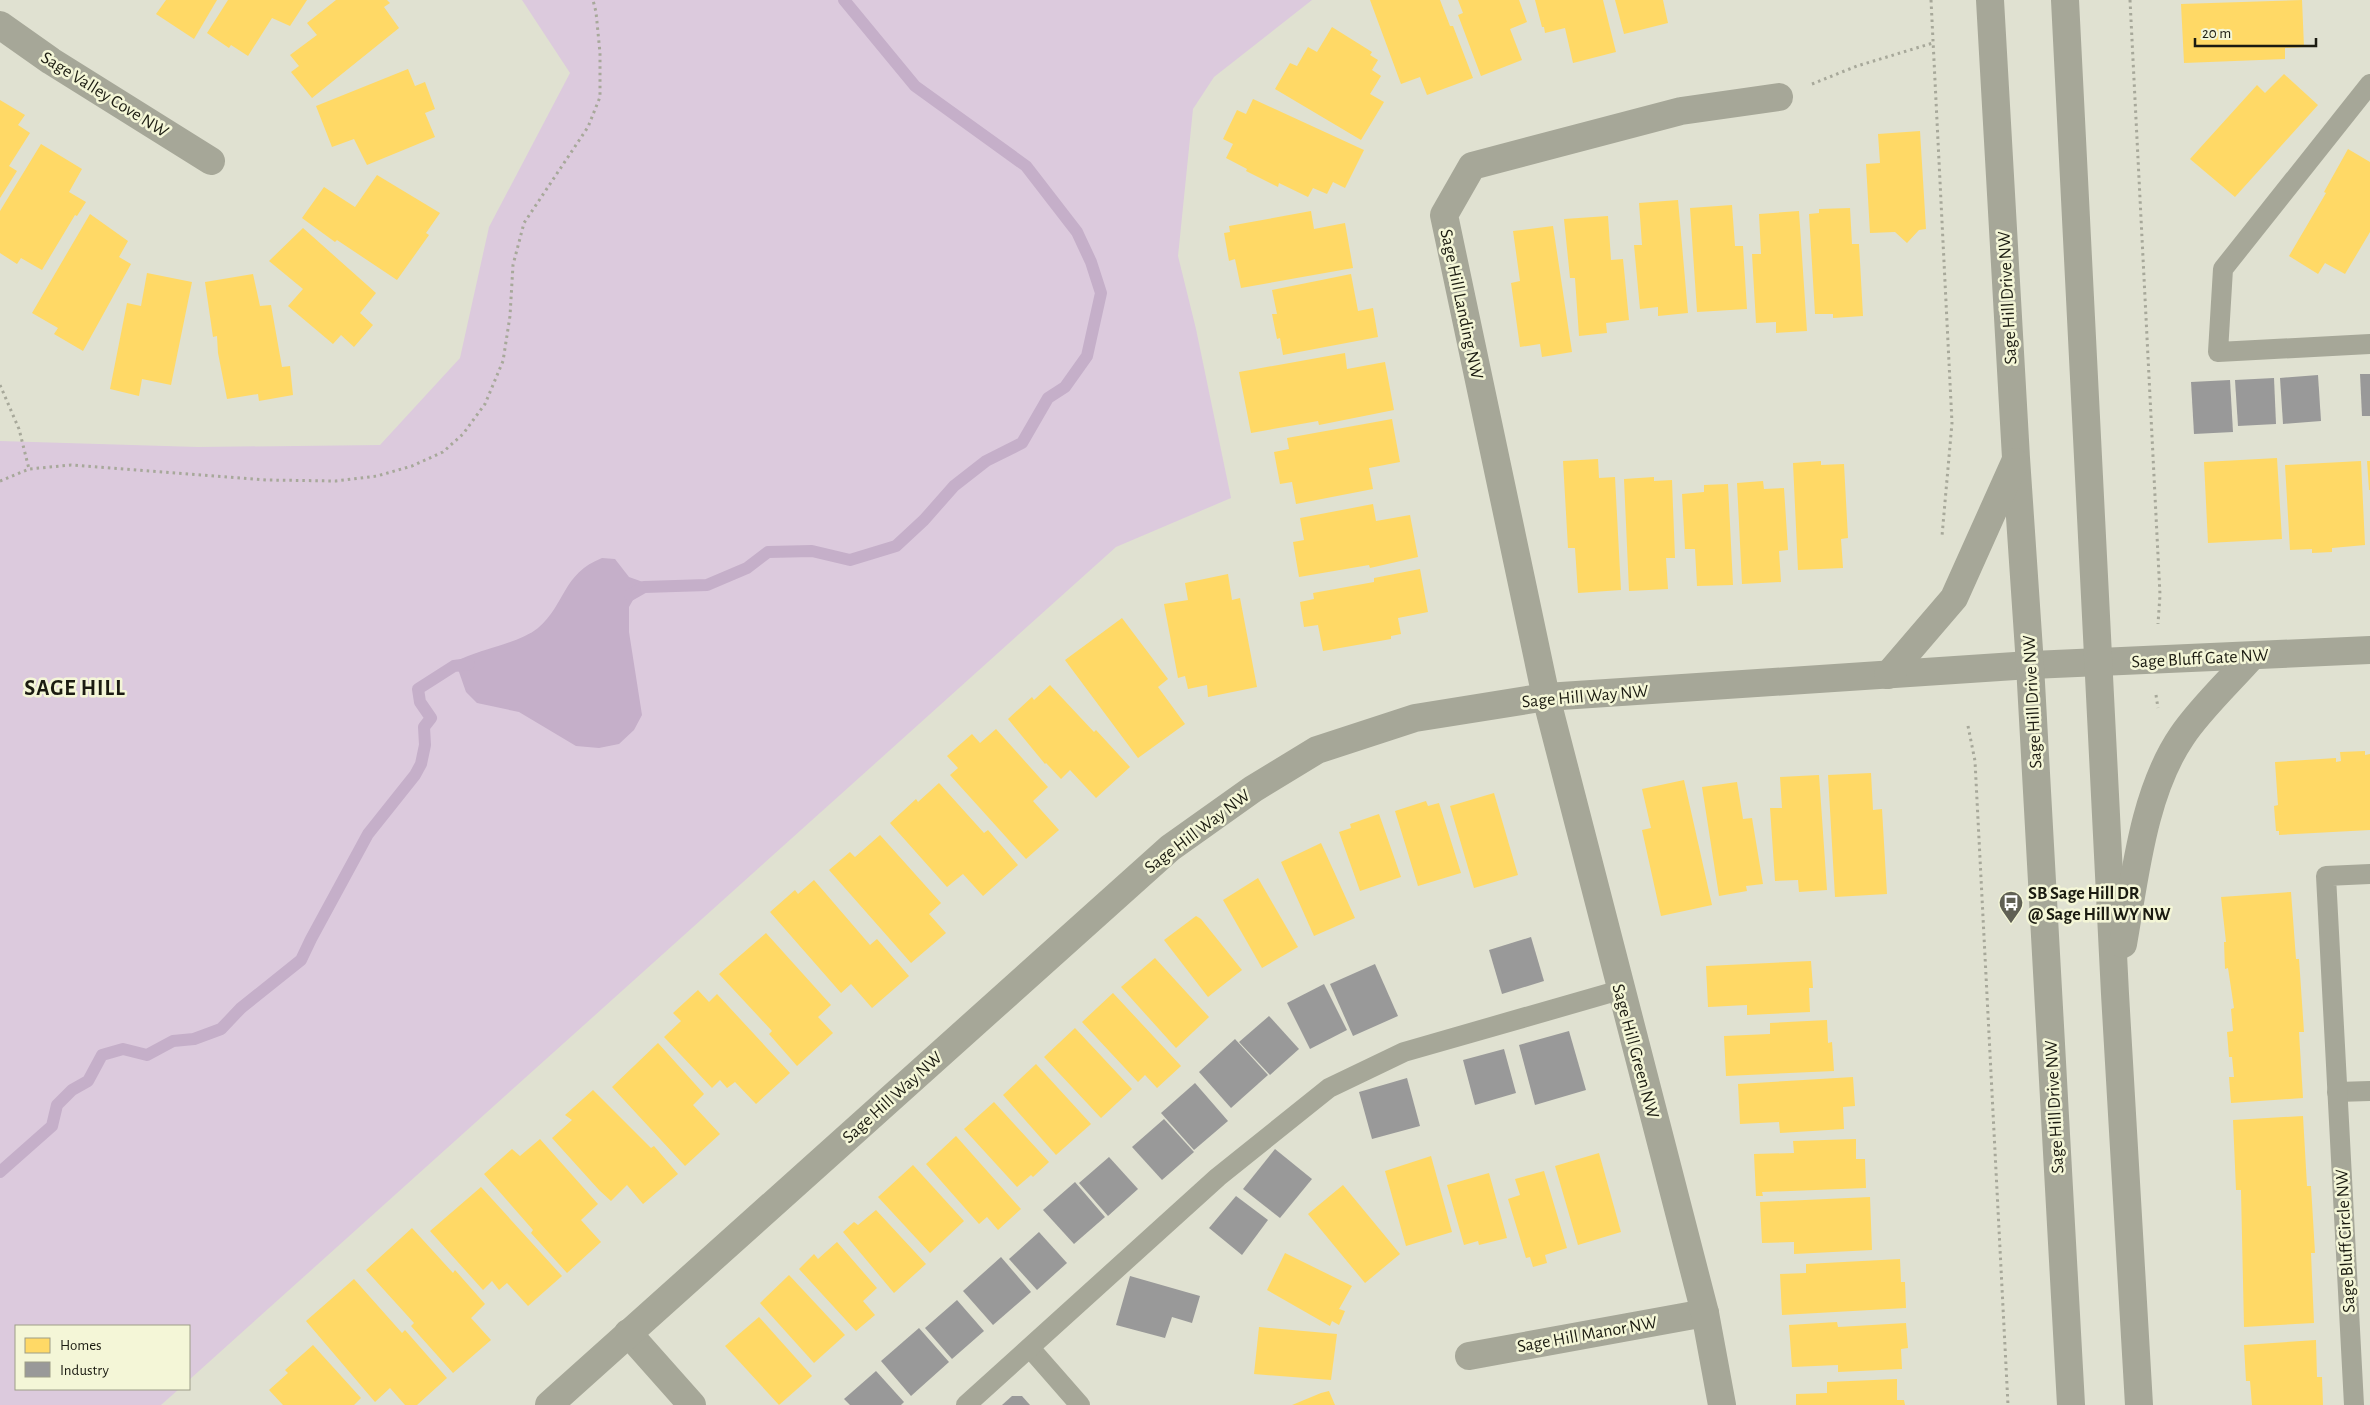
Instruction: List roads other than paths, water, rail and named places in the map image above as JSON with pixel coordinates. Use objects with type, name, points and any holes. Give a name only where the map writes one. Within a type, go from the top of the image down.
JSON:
[{"type":"street","name":"Sage Hill Drive NW","points":[[1990,0],[2016,458],[2030,665],[2070,1405]]},
{"type":"street","points":[[2065,0],[2097,662],[2139,1405]]},
{"type":"street","name":"Sage Valley Cove NW","points":[[0,25],[51,60],[212,161]]},
{"type":"street","name":"Sage Hill Landing NW","points":[[1546,697],[1444,215],[1472,166],[1681,111],[1779,97]]},
{"type":"street","points":[[1888,675],[1954,598],[2016,458]]},
{"type":"street","name":"Sage Bluff Gate NW","points":[[2030,665],[2370,650]]},
{"type":"street","points":[[2115,994],[2135,872],[2155,789],[2182,736],[2252,656]]},
{"type":"street","name":"Sage Hill Way NW","points":[[549,1405],[1170,848],[1253,789],[1316,750],[1415,718],[1546,697],[2030,665]]},
{"type":"street","name":"Sage Hill Green NW","points":[[1546,697],[1620,990],[1705,1313],[1722,1405]]},
{"type":"street","name":"Sage Hill Manor NW","points":[[1469,1356],[1705,1313]]},
{"type":"street","points":[[628,1333],[692,1405]]},
{"type":"lane","points":[[2370,84],[2223,269],[2218,352],[2370,344]]},
{"type":"lane","name":"Sage Bluff Circle NW","points":[[2359,1395],[2337,1092],[2326,876],[2370,874]]},
{"type":"lane","points":[[966,1405],[1218,1177],[1329,1088],[1404,1052],[1620,990]]},
{"type":"lane","points":[[2337,1092],[2370,1091]]},
{"type":"lane","points":[[1030,1348],[1080,1405]]},
{"type":"waterway","points":[[630,595],[644,587],[707,585],[747,568],[768,552],[812,551],[850,560],[896,546],[924,520],[954,486],[986,461],[1022,443],[1048,398],[1065,387],[1087,356],[1101,293],[1091,262],[1077,232],[1026,166],[915,86],[844,0]]},
{"type":"waterway","points":[[0,1172],[52,1126],[57,1105],[72,1090],[88,1081],[102,1055],[123,1049],[147,1055],[173,1041],[194,1039],[221,1029],[241,1008],[301,960],[368,834],[415,775],[421,764],[425,745],[424,727],[431,718],[420,702],[418,689],[454,666],[469,664]]},
{"type":"place","name":"SB Sage Hill DR @ Sage Hill WY NW","points":[[2011,924]]},
{"type":"district","name":"SAGE HILL","points":[[75,687]]}]
